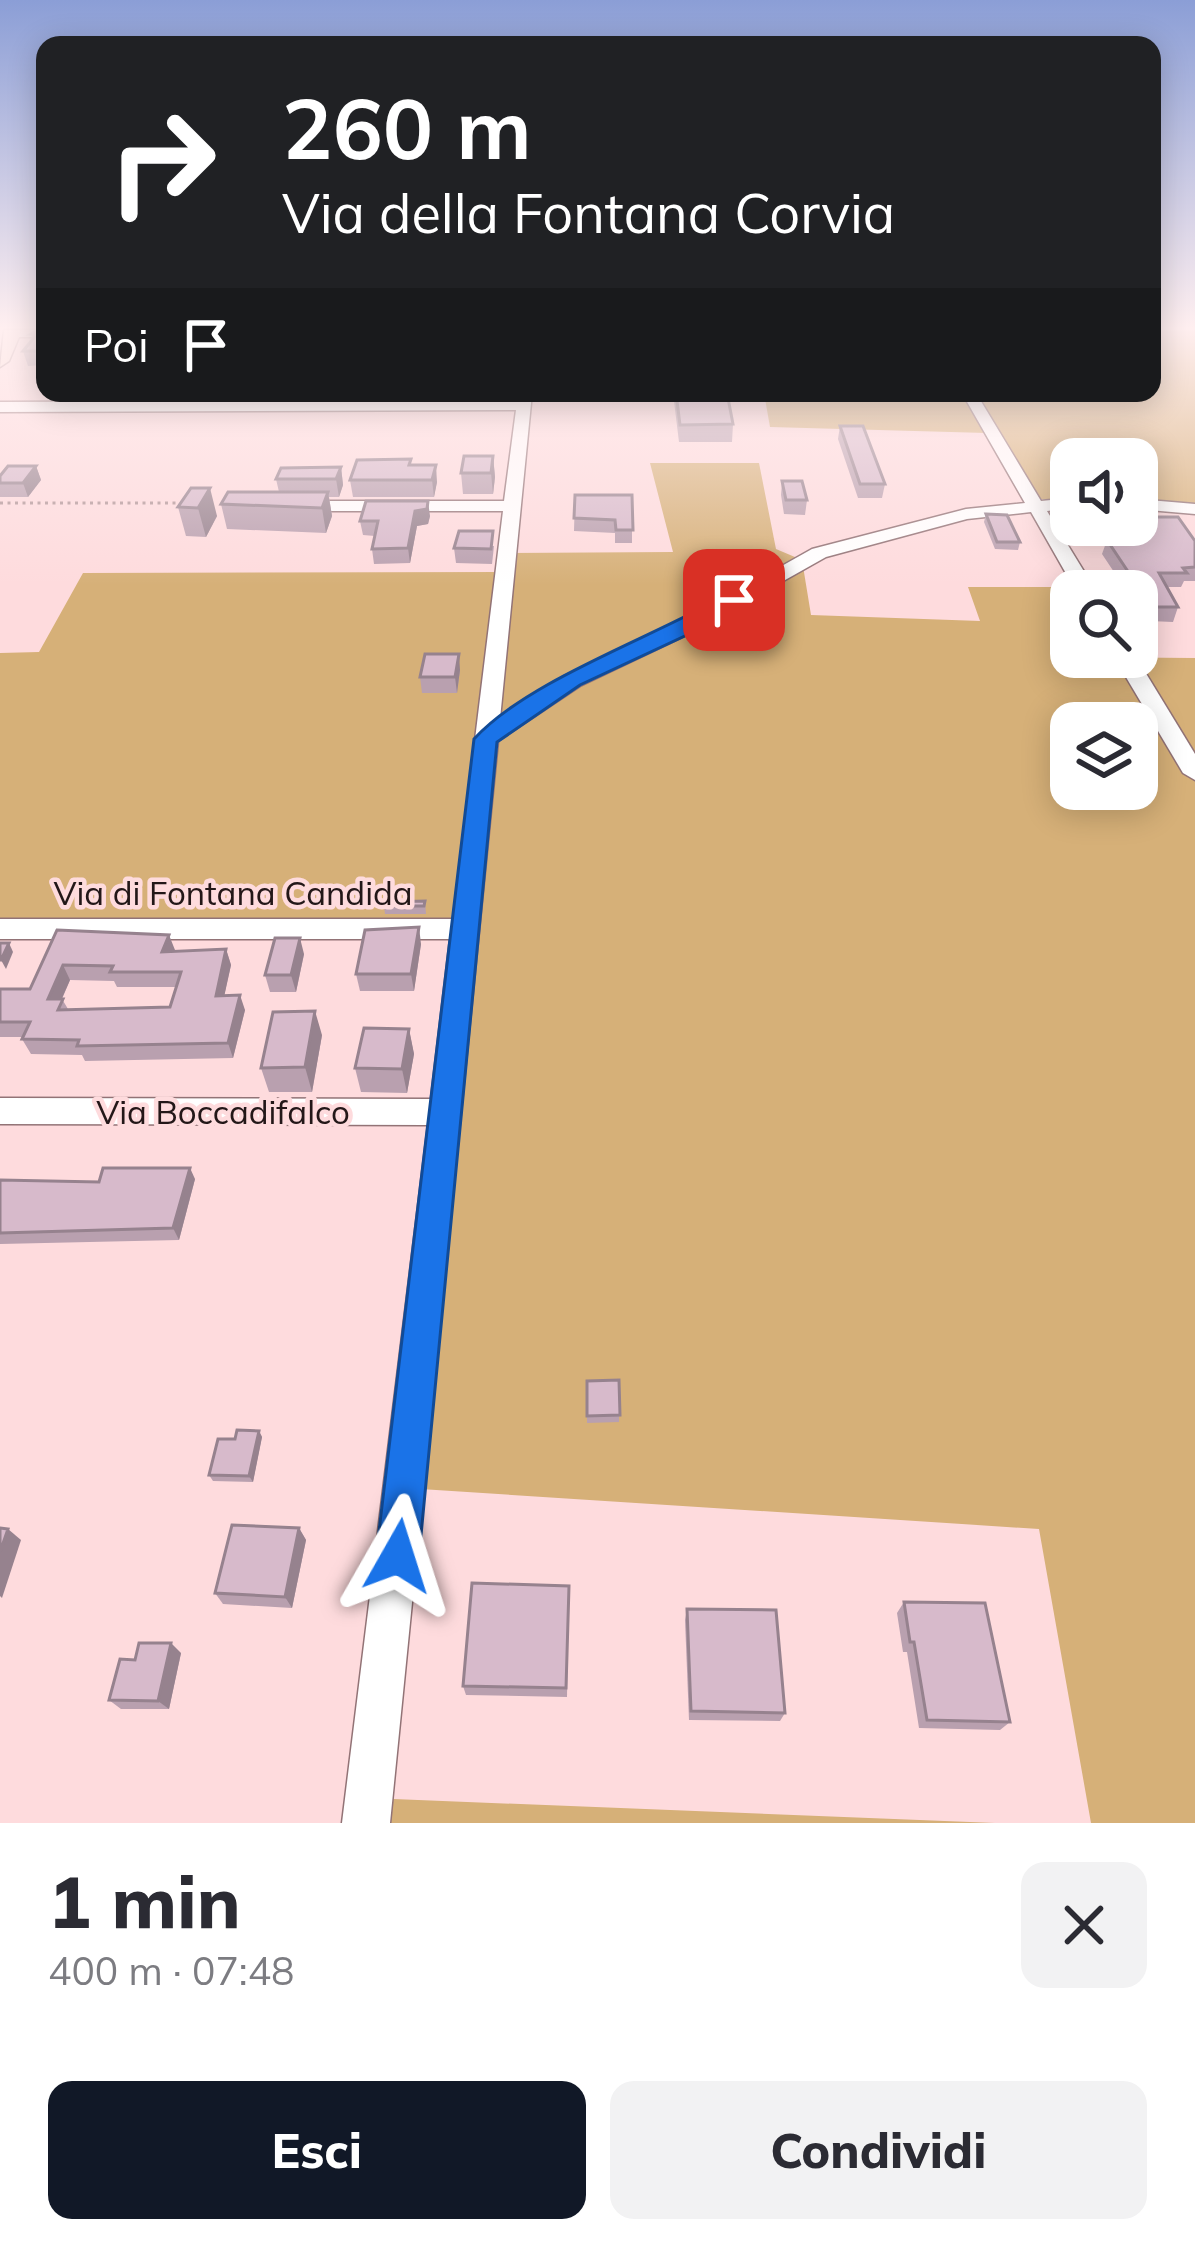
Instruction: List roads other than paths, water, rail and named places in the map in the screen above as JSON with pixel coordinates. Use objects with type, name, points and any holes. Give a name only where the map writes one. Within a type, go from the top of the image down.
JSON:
[{"type":"street","points":[[367,1823],[523,415]]},
{"type":"street","points":[[982,415],[1073,570]]},
{"type":"street","points":[[486,739],[572,680],[682,630],[810,557],[910,526],[1050,504]]},
{"type":"street","points":[[1158,505],[1195,509]]},
{"type":"street","points":[[285,506],[513,506]]},
{"type":"street","points":[[1138,678],[1195,773]]},
{"type":"street","name":"Via di Fontana Candida","points":[[0,929],[466,929]]},
{"type":"street","name":"Via Boccadifalco","points":[[0,1111],[446,1112]]}]
